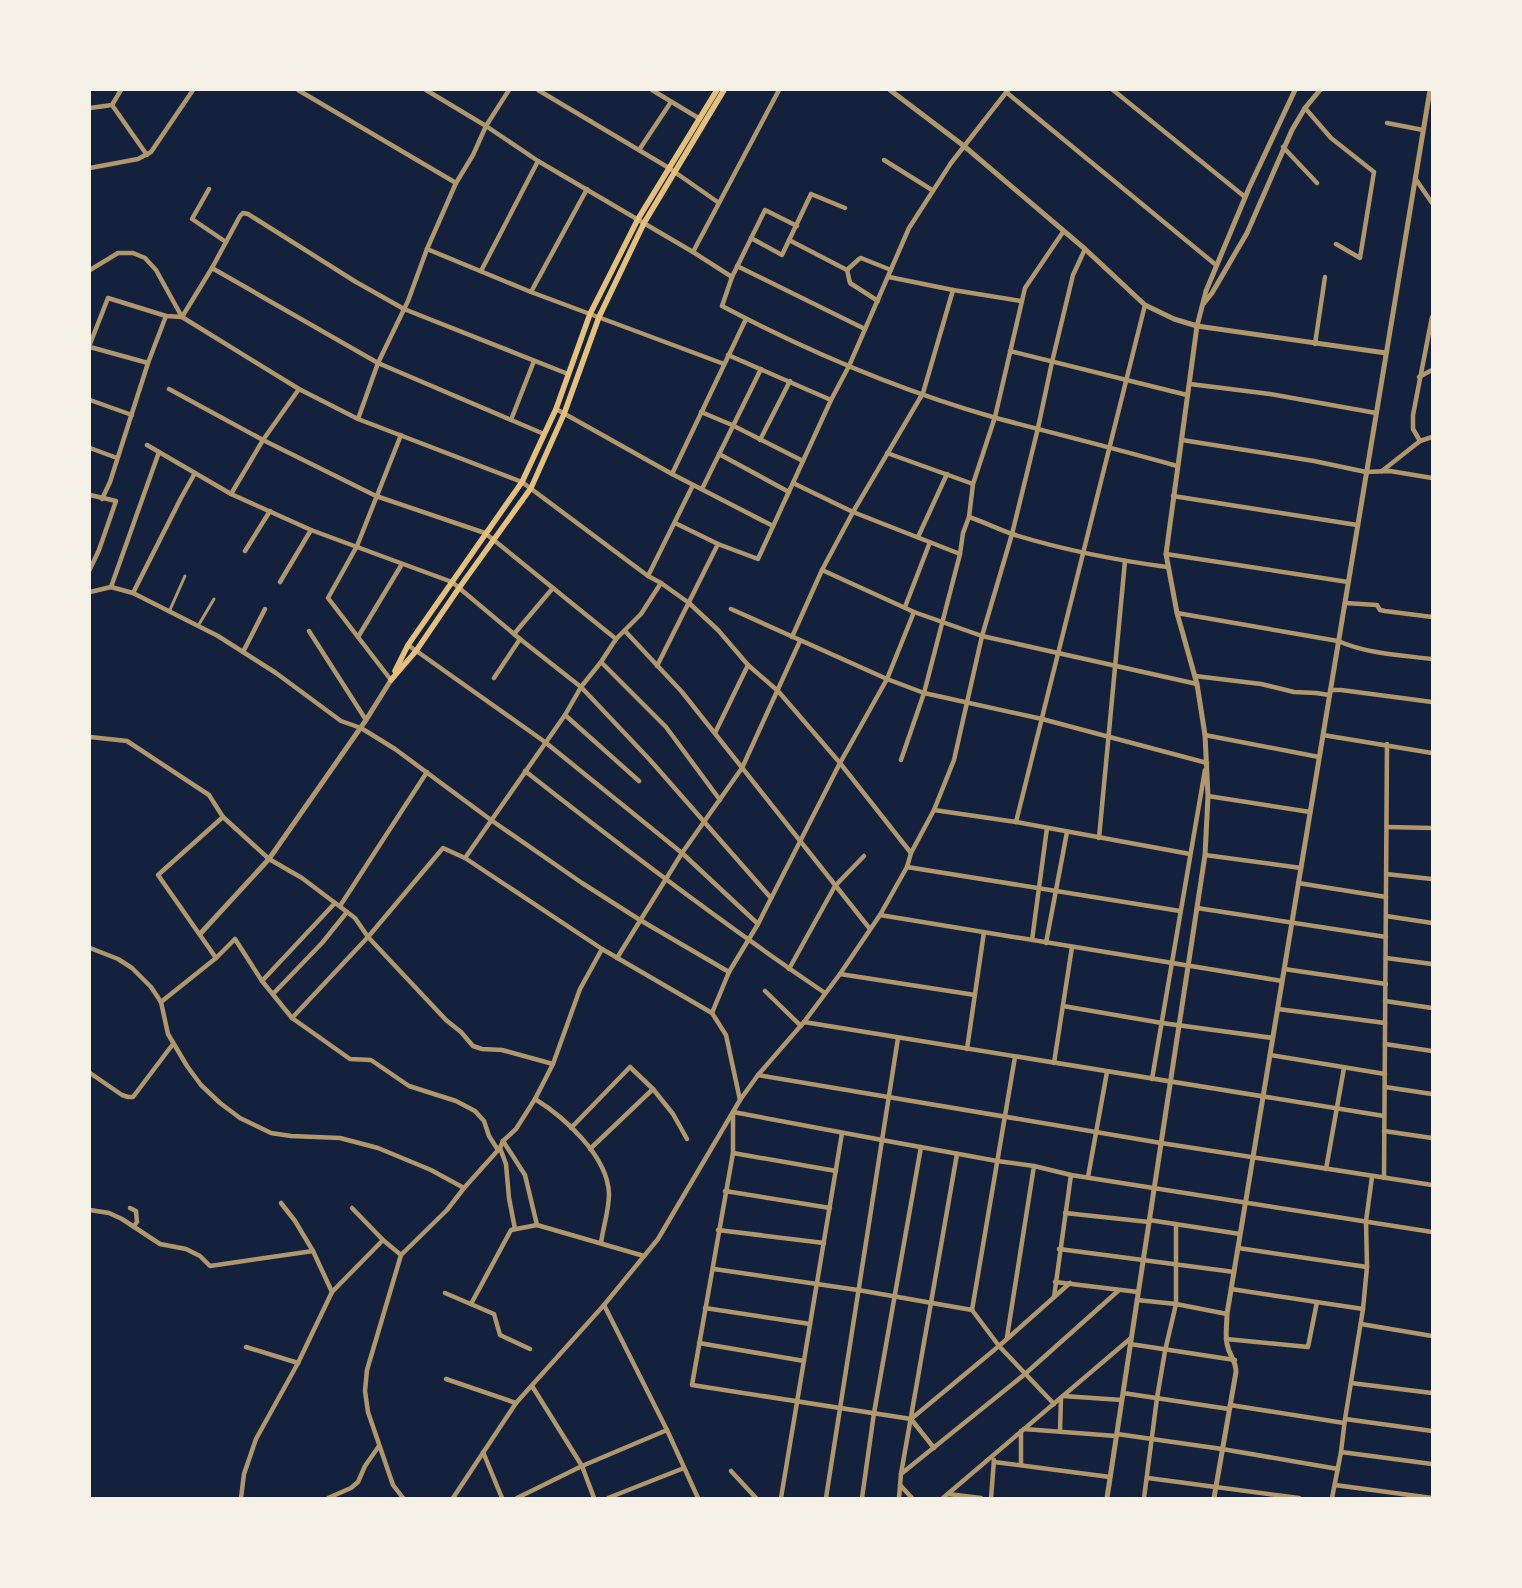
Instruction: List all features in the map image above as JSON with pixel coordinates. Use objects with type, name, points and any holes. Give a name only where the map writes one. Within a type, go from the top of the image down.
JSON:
[{"type":"main road","points":[[391,680],[408,645],[522,482],[556,409],[590,314],[638,220],[717,90]]},
{"type":"main road","points":[[391,680],[416,651],[458,588],[531,488],[564,414],[599,317],[644,223],[724,90]]},
{"type":"street","points":[[112,105],[121,90]]},
{"type":"street","points":[[90,168],[138,159],[151,152],[193,90]]},
{"type":"street","points":[[298,90],[456,183]]},
{"type":"street","points":[[309,96],[313,90]]},
{"type":"street","points":[[426,90],[486,126],[538,161],[588,189],[732,277]]},
{"type":"street","points":[[358,419],[378,363],[404,309],[427,249],[456,183],[473,155],[486,126],[509,90]]},
{"type":"street","points":[[538,90],[669,168],[720,203]]},
{"type":"street","points":[[652,90],[700,119]]},
{"type":"street","points":[[693,252],[779,90]]},
{"type":"street","points":[[890,90],[964,146],[1085,249],[1145,305],[1174,319],[1197,326],[1386,353]]},
{"type":"street","points":[[1114,90],[1245,197]]},
{"type":"street","points":[[1107,1498],[1205,855],[1208,796],[1205,735],[1197,684],[1167,567],[1166,554],[1177,466],[1197,326],[1202,305],[1216,265],[1245,197],[1295,90]]},
{"type":"street","points":[[1202,305],[1212,294],[1247,233],[1283,146],[1305,108],[1320,90]]},
{"type":"street","points":[[1214,1498],[1236,1372],[1235,1360],[1226,1339],[1227,1314],[1431,90]]},
{"type":"street","points":[[675,523],[718,544],[758,559],[831,400],[849,366],[909,228],[932,190],[1007,91],[1216,265]]},
{"type":"street","points":[[639,150],[671,102]]},
{"type":"street","points":[[90,108],[112,105]]},
{"type":"street","points":[[112,105],[147,155]]},
{"type":"street","points":[[1305,108],[1331,138],[1374,172],[1360,258],[1336,244]]},
{"type":"street","points":[[1387,123],[1423,130]]},
{"type":"street","points":[[1283,146],[1317,183]]},
{"type":"street","points":[[884,160],[932,190]]},
{"type":"street","points":[[481,272],[538,161]]},
{"type":"street","points":[[1415,178],[1432,202]]},
{"type":"street","points":[[209,189],[192,219],[226,242]]},
{"type":"street","points":[[531,292],[588,189]]},
{"type":"street","points":[[751,238],[782,255],[811,194],[845,208]]},
{"type":"street","points":[[797,226],[765,210],[732,277],[722,306],[746,319],[849,366],[923,393],[995,417],[1177,466]]},
{"type":"street","points":[[182,317],[243,213],[248,214],[356,282],[404,309],[568,374]]},
{"type":"street","points":[[901,760],[924,693],[960,554],[963,533],[969,516],[973,484],[995,417],[1021,301],[1025,288],[1063,232]]},
{"type":"street","points":[[789,240],[847,270],[850,283],[878,301]]},
{"type":"street","points":[[427,249],[531,292],[724,364]]},
{"type":"street","points":[[453,1498],[516,1403],[604,1305],[658,1239],[740,1100],[840,974],[880,915],[907,867],[911,853],[934,810],[954,760],[982,636],[1012,534],[1073,275],[1085,249]]},
{"type":"street","points":[[90,270],[118,253],[133,253],[145,258],[156,270],[182,317]]},
{"type":"street","points":[[847,270],[861,258],[891,270]]},
{"type":"street","points":[[737,266],[865,329]]},
{"type":"street","points":[[212,268],[378,363],[544,434]]},
{"type":"street","points":[[889,277],[1021,301]]},
{"type":"street","points":[[1315,344],[1324,277]]},
{"type":"street","points":[[792,637],[822,570],[853,512],[923,393],[953,290]]},
{"type":"street","points":[[148,363],[90,346],[108,298],[166,316],[182,317],[298,388],[358,419],[522,482],[648,576],[689,603],[718,630],[748,665],[778,691],[840,763],[911,853]]},
{"type":"street","points":[[1016,822],[1145,305]]},
{"type":"street","points":[[102,499],[110,482],[148,363],[166,316]]},
{"type":"street","points":[[1420,441],[1413,428],[1413,415],[1432,317]]},
{"type":"street","points":[[672,474],[746,319]]},
{"type":"street","points":[[1010,351],[1187,395]]},
{"type":"street","points":[[728,355],[831,400]]},
{"type":"street","points":[[511,420],[534,361]]},
{"type":"street","points":[[702,489],[761,369]]},
{"type":"street","points":[[1420,377],[1432,370]]},
{"type":"street","points":[[760,440],[790,381]]},
{"type":"street","points":[[1190,384],[1270,394],[1376,413]]},
{"type":"street","points":[[231,494],[262,440],[298,388]]},
{"type":"street","points":[[169,389],[262,440],[376,496],[485,533],[616,639]]},
{"type":"street","points":[[90,400],[132,415]]},
{"type":"street","points":[[556,409],[672,474],[773,526]]},
{"type":"street","points":[[701,412],[732,425],[804,461]]},
{"type":"street","points":[[200,934],[269,859],[361,728],[391,680],[328,598],[357,546],[401,435]]},
{"type":"street","points":[[1382,470],[1420,441],[1432,437]]},
{"type":"street","points":[[1182,440],[1314,461],[1366,472],[1382,470],[1432,478]]},
{"type":"street","points":[[147,445],[231,494],[311,530],[452,582],[581,687],[650,760],[771,898]]},
{"type":"street","points":[[90,448],[118,458]]},
{"type":"street","points":[[111,587],[159,452]]},
{"type":"street","points":[[887,453],[973,484]]},
{"type":"street","points":[[719,454],[789,492]]},
{"type":"street","points":[[133,593],[195,473]]},
{"type":"street","points":[[918,537],[947,474]]},
{"type":"street","points":[[793,484],[853,512],[960,554]]},
{"type":"street","points":[[648,576],[693,485]]},
{"type":"street","points":[[90,495],[116,501],[99,550],[90,569]]},
{"type":"street","points":[[1173,496],[1357,525]]},
{"type":"street","points":[[245,551],[270,511]]},
{"type":"street","points":[[969,516],[1012,534],[1084,553],[1167,567]]},
{"type":"street","points":[[280,582],[311,530]]},
{"type":"street","points":[[905,607],[930,542]]},
{"type":"street","points":[[657,666],[718,544]]},
{"type":"street","points":[[1166,554],[1348,582]]},
{"type":"street","points":[[1099,838],[1110,737],[1114,667],[1125,561]]},
{"type":"street","points":[[358,637],[402,564]]},
{"type":"street","points":[[822,570],[914,612],[982,636],[1197,684]]},
{"type":"street","points":[[170,612],[185,576]]},
{"type":"street","points":[[465,858],[565,715],[581,687],[616,639],[641,614],[661,583]]},
{"type":"street","points":[[90,592],[111,587],[133,593],[244,652],[276,673],[336,718],[361,728],[395,749],[491,820],[582,883],[640,920],[729,972]]},
{"type":"street","points":[[514,634],[552,589]]},
{"type":"street","points":[[198,626],[214,599]]},
{"type":"street","points":[[1345,603],[1376,605],[1380,610],[1432,617]]},
{"type":"street","points":[[244,652],[265,609]]},
{"type":"street","points":[[731,609],[887,679],[924,693],[1042,718],[1207,762]]},
{"type":"street","points":[[712,1013],[729,972],[747,939],[758,924],[840,763],[887,679],[914,612]]},
{"type":"street","points":[[1178,613],[1338,641],[1371,651],[1432,659]]},
{"type":"street","points":[[309,631],[366,720]]},
{"type":"street","points":[[624,631],[682,692],[870,929]]},
{"type":"street","points":[[494,678],[520,639]]},
{"type":"street","points":[[617,958],[682,853],[742,768],[800,641]]},
{"type":"street","points":[[408,645],[545,742],[682,853],[758,924]]},
{"type":"street","points":[[601,662],[666,727],[720,800]]},
{"type":"street","points":[[715,733],[748,665]]},
{"type":"street","points":[[1195,676],[1262,684],[1294,692],[1330,693],[1341,690],[1432,702]]},
{"type":"street","points":[[565,715],[639,781]]},
{"type":"street","points":[[1205,735],[1319,757]]},
{"type":"street","points":[[1323,735],[1432,753]]},
{"type":"street","points":[[90,737],[126,741],[210,795],[223,817],[269,859],[302,878],[355,918],[368,937],[473,1046],[482,1049],[502,1050],[552,1064]]},
{"type":"street","points":[[1384,1178],[1386,744]]},
{"type":"street","points":[[1152,1079],[1207,762]]},
{"type":"street","points":[[525,771],[610,838],[747,939],[825,993]]},
{"type":"street","points":[[340,906],[427,772]]},
{"type":"street","points":[[1208,796],[1310,812]]},
{"type":"street","points":[[934,810],[1016,822],[1190,854]]},
{"type":"street","points":[[216,958],[158,875],[223,817]]},
{"type":"street","points":[[1387,827],[1432,828]]},
{"type":"street","points":[[1032,940],[1046,828]]},
{"type":"street","points":[[1046,943],[1067,832]]},
{"type":"street","points":[[292,1018],[368,937],[443,848],[465,858],[602,949],[712,1013],[726,1035],[740,1100]]},
{"type":"street","points":[[1205,855],[1301,868]]},
{"type":"street","points":[[790,969],[835,886],[864,856]]},
{"type":"street","points":[[907,867],[1056,890],[1180,912]]},
{"type":"street","points":[[1386,874],[1432,879]]},
{"type":"street","points":[[1298,883],[1386,897]]},
{"type":"street","points":[[262,981],[335,903]]},
{"type":"street","points":[[1197,908],[1386,937]]},
{"type":"street","points":[[273,994],[322,943],[347,912]]},
{"type":"street","points":[[880,915],[1282,982]]},
{"type":"street","points":[[1386,916],[1432,923]]},
{"type":"street","points":[[967,1049],[984,932]]},
{"type":"street","points":[[161,1002],[216,958],[235,939],[262,981],[292,1018],[350,1059],[371,1060],[409,1086],[456,1101],[475,1111],[484,1121],[489,1136],[499,1149],[506,1164],[509,1198],[515,1229]]},
{"type":"street","points":[[1054,1063],[1072,947]]},
{"type":"street","points":[[90,948],[118,959],[132,968],[150,987],[161,1002],[168,1034],[173,1044],[201,1085],[240,1118],[271,1133],[291,1136],[340,1138],[378,1148],[431,1170],[464,1188]]},
{"type":"street","points":[[403,1498],[393,1485],[379,1446],[368,1412],[365,1391],[367,1370],[401,1256],[447,1210],[516,1129],[535,1099],[552,1064],[580,989],[602,949]]},
{"type":"street","points":[[1386,958],[1432,964]]},
{"type":"street","points":[[1284,969],[1386,984]]},
{"type":"street","points":[[840,974],[975,995]]},
{"type":"street","points":[[765,991],[802,1024],[1384,1116]]},
{"type":"street","points":[[1385,1000],[1432,1008]]},
{"type":"street","points":[[1063,1006],[1179,1026],[1273,1038]]},
{"type":"street","points":[[1278,1009],[1385,1023]]},
{"type":"street","points":[[826,1498],[898,1038]]},
{"type":"street","points":[[90,1073],[122,1095],[128,1098],[133,1097],[173,1044]]},
{"type":"street","points":[[1385,1044],[1432,1051]]},
{"type":"street","points":[[1270,1055],[1385,1074]]},
{"type":"street","points":[[972,1310],[1015,1057]]},
{"type":"street","points":[[571,1128],[630,1067],[653,1089],[673,1114],[687,1139]]},
{"type":"street","points":[[1326,1169],[1344,1068]]},
{"type":"street","points":[[1088,1177],[1107,1072]]},
{"type":"street","points":[[758,1075],[1161,1143],[1432,1185]]},
{"type":"street","points":[[1385,1087],[1432,1094]]},
{"type":"street","points":[[590,1148],[653,1089]]},
{"type":"street","points":[[535,1099],[553,1110],[590,1148],[606,1177],[608,1194],[601,1244]]},
{"type":"street","points":[[733,1112],[957,1154],[1034,1166],[1070,1175],[1432,1232]]},
{"type":"street","points":[[733,1112],[733,1153],[692,1385],[911,1418],[934,1448]]},
{"type":"street","points":[[1384,1131],[1432,1138]]},
{"type":"street","points":[[781,1498],[842,1133]]},
{"type":"street","points":[[503,1142],[525,1175],[537,1224]]},
{"type":"street","points":[[862,1498],[874,1413],[921,1147]]},
{"type":"street","points":[[733,1153],[836,1171]]},
{"type":"street","points":[[899,1498],[901,1474],[957,1154]]},
{"type":"street","points":[[1007,1338],[1034,1166]]},
{"type":"street","points":[[1054,1297],[1070,1175]]},
{"type":"street","points":[[1332,1498],[1363,1309],[1367,1267],[1366,1222],[1372,1177]]},
{"type":"street","points":[[725,1191],[830,1208]]},
{"type":"street","points":[[281,1202],[314,1252],[332,1292]]},
{"type":"street","points":[[130,1208],[136,1211],[137,1214],[137,1222],[134,1226]]},
{"type":"street","points":[[352,1208],[401,1256]]},
{"type":"street","points":[[90,1210],[109,1213],[134,1226],[160,1244],[186,1249],[200,1256],[210,1266],[314,1252]]},
{"type":"street","points":[[1065,1213],[1176,1224],[1240,1234]]},
{"type":"street","points":[[471,1304],[511,1230],[537,1224],[644,1256]]},
{"type":"street","points":[[1144,1498],[1157,1398],[1176,1304],[1176,1224]]},
{"type":"street","points":[[718,1230],[824,1243]]},
{"type":"street","points":[[241,1498],[244,1474],[256,1439],[298,1362],[332,1292],[383,1240]]},
{"type":"street","points":[[1060,1248],[1234,1272]]},
{"type":"street","points":[[1238,1248],[1367,1267]]},
{"type":"street","points":[[714,1269],[858,1290],[972,1310],[999,1346],[1054,1404]]},
{"type":"street","points":[[1055,1282],[1138,1292]]},
{"type":"street","points":[[911,1418],[999,1346],[1070,1283]]},
{"type":"street","points":[[1231,1289],[1363,1309]]},
{"type":"street","points":[[901,1474],[1025,1374],[1118,1291]]},
{"type":"street","points":[[445,1294],[494,1314],[500,1335],[530,1349]]},
{"type":"street","points":[[1137,1300],[1176,1304],[1227,1314]]},
{"type":"street","points":[[1226,1339],[1308,1347],[1317,1302]]},
{"type":"street","points":[[604,1305],[667,1430],[698,1498]]},
{"type":"street","points":[[705,1308],[810,1324]]},
{"type":"street","points":[[1361,1324],[1432,1336]]},
{"type":"street","points":[[1130,1341],[1165,1351],[1235,1360]]},
{"type":"street","points":[[952,1496],[994,1454],[1130,1341]]},
{"type":"street","points":[[699,1343],[804,1361]]},
{"type":"street","points":[[246,1347],[298,1362]]},
{"type":"street","points":[[446,1379],[516,1403]]},
{"type":"street","points":[[1351,1383],[1432,1393]]},
{"type":"street","points":[[532,1386],[582,1466],[594,1498]]},
{"type":"street","points":[[1123,1393],[1432,1431]]},
{"type":"street","points":[[1062,1397],[1122,1400]]},
{"type":"street","points":[[1060,1431],[1062,1397]]},
{"type":"street","points":[[517,1498],[582,1466],[667,1430]]},
{"type":"street","points":[[1023,1430],[1152,1438],[1338,1469]]},
{"type":"street","points":[[1021,1465],[1023,1430]]},
{"type":"street","points":[[328,1498],[351,1488],[358,1482],[365,1466],[379,1446]]},
{"type":"street","points":[[484,1452],[502,1498]]},
{"type":"street","points":[[1341,1452],[1432,1464]]},
{"type":"street","points":[[991,1498],[994,1454]]},
{"type":"street","points":[[994,1462],[1110,1477]]},
{"type":"street","points":[[608,1498],[684,1468]]},
{"type":"street","points":[[730,1470],[756,1498]]},
{"type":"street","points":[[1148,1478],[1299,1498]]},
{"type":"street","points":[[900,1485],[912,1498]]},
{"type":"street","points":[[1335,1485],[1432,1498]]},
{"type":"street","points":[[943,1498],[952,1496],[981,1498]]}]
